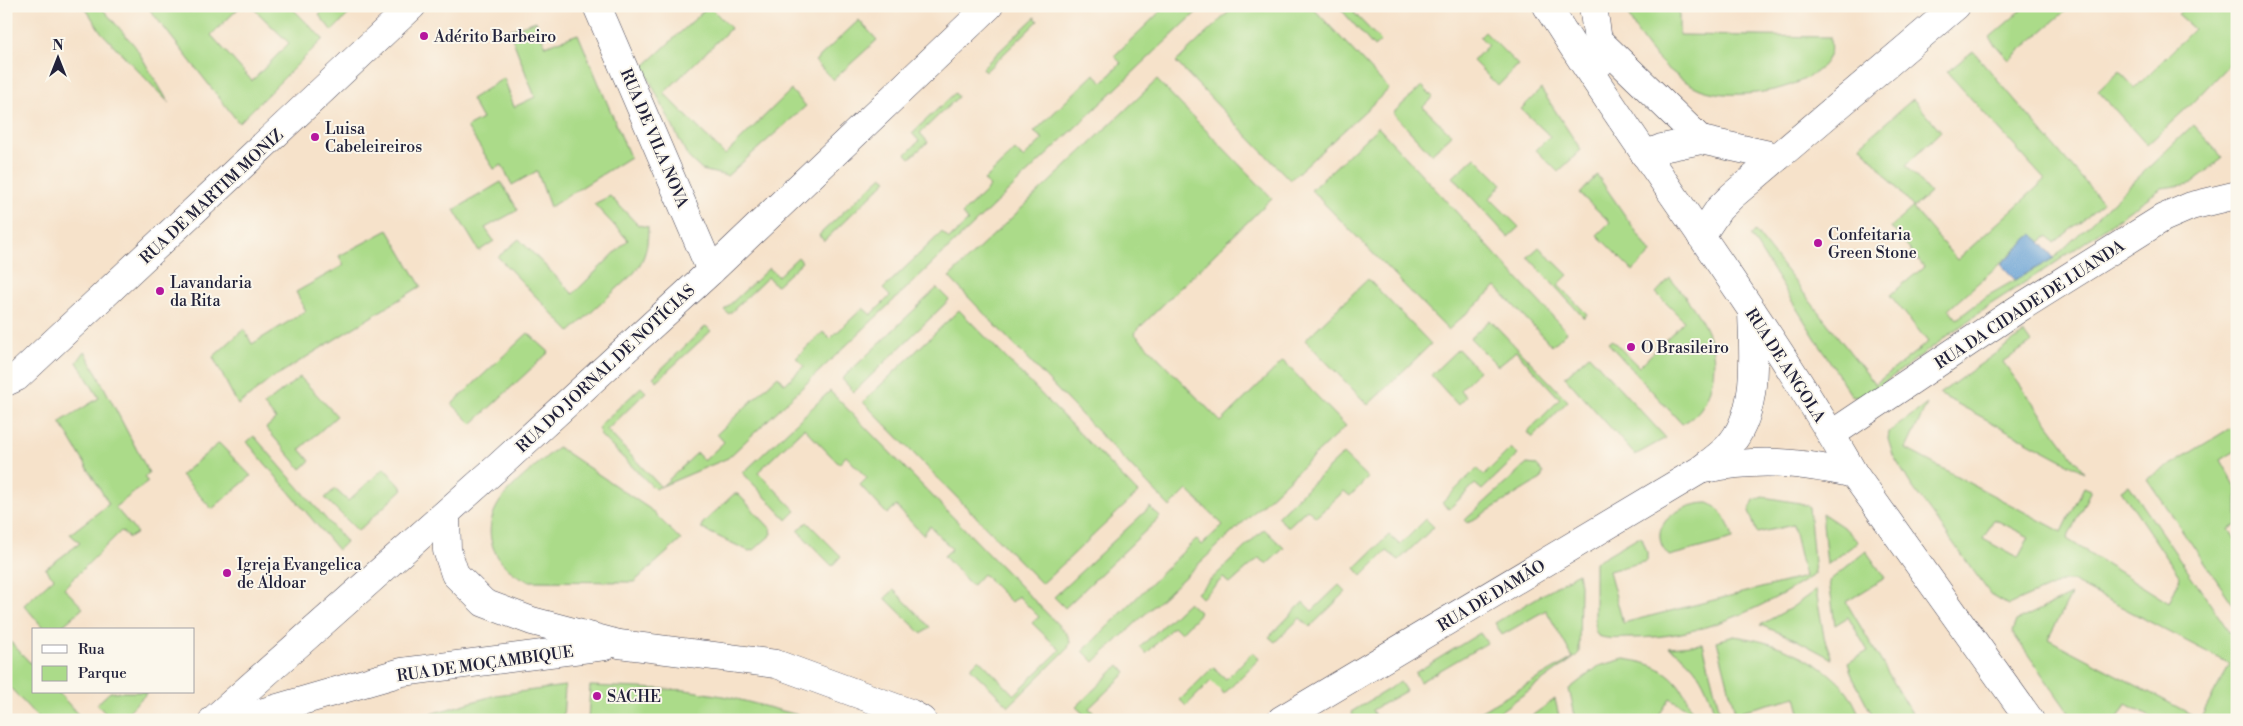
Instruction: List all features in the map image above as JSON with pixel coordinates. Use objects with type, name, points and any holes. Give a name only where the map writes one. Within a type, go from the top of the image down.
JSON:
[{"type":"street","name":"RUA DE MARTIM MONIZ","points":[[6,382],[17,377],[412,6]]},
{"type":"street","name":"RUA DE VILA NOVA","points":[[597,6],[711,270]]},
{"type":"street","name":"RUA DO JORNAL DE NOTÍCIAS","points":[[213,720],[446,515],[711,270],[989,6]]},
{"type":"street","name":"RUA DE ANGOLA","points":[[1547,6],[1604,95],[1752,311],[1832,434],[1854,474],[2030,720]]},
{"type":"street","points":[[1593,6],[1600,42],[1604,95]]},
{"type":"street","points":[[1701,236],[1720,209],[1778,157],[1956,6]]},
{"type":"street","points":[[1600,42],[1701,140]]},
{"type":"street","points":[[1645,155],[1662,148],[1701,140],[1778,157]]},
{"type":"street","name":"RUA DA CIDADE DE LUANDA","points":[[1832,434],[2018,309],[2162,218],[2191,206],[2237,196]]},
{"type":"street","name":"RUA DE DAMÃO","points":[[1281,720],[1700,470],[1728,447],[1741,425],[1749,401],[1753,359],[1752,311]]},
{"type":"street","name":"RUA DE DAMÃO","points":[[1700,470],[1740,462],[1780,462],[1818,466],[1854,474]]},
{"type":"street","name":"RUA DE MOÇAMBIQUE","points":[[446,515],[448,550],[456,574],[484,604],[532,621],[619,644],[776,664],[910,713],[922,720]]},
{"type":"street","name":"RUA DE MOÇAMBIQUE","points":[[236,720],[402,672],[619,644]]},
{"type":"green space","points":[[84,6],[100,6],[135,46],[169,103],[101,32]]},
{"type":"green space","points":[[147,6],[185,6],[190,12],[196,6],[241,6],[211,35],[252,81],[289,43],[251,6],[290,6],[323,39],[239,123]]},
{"type":"green space","points":[[327,6],[357,6],[332,31],[319,15]]},
{"type":"green space","points":[[709,6],[731,28],[664,93],[725,155],[791,90],[806,106],[727,176],[702,170],[688,157],[643,67]]},
{"type":"green space","points":[[1166,6],[1203,6],[728,458],[662,486],[697,453],[704,461],[724,442],[717,434],[778,376],[785,384],[804,366],[796,358],[823,332],[830,339],[863,308],[871,315],[890,296],[883,289],[942,232],[949,239],[968,221],[962,214],[990,187],[984,180],[1015,150],[1023,158],[1043,139],[1034,132],[1094,74],[1103,82],[1121,63],[1114,56]]},
{"type":"green space","points":[[1235,6],[1313,8],[1389,89],[1290,180],[1176,62]]},
{"type":"green space","points":[[1338,6],[1360,6],[1354,13],[1381,41],[1374,47]]},
{"type":"green space","points":[[1625,6],[1679,6],[1679,35],[1830,37],[1830,52],[1820,68],[1807,78],[1790,85],[1751,94],[1714,93],[1688,83],[1665,66],[1645,44],[1630,19]]},
{"type":"green space","points":[[2026,6],[2071,6],[2009,60],[1989,38]]},
{"type":"green space","points":[[2185,6],[2237,6],[2237,56],[2191,104],[2147,145],[2098,91],[2119,71],[2135,88],[2194,29],[2178,15]]},
{"type":"green space","points":[[1035,17],[1038,21],[985,72],[982,68]]},
{"type":"green space","points":[[859,20],[877,40],[833,80],[815,61]]},
{"type":"green space","points":[[536,21],[545,46],[578,34],[630,157],[550,207],[537,171],[512,185],[502,165],[494,169],[467,127],[482,119],[471,99],[504,78],[514,107],[535,97],[509,30]]},
{"type":"green space","points":[[1485,32],[1518,65],[1498,86],[1473,61],[1488,45],[1480,37]]},
{"type":"green space","points":[[1973,51],[2103,203],[2054,243],[2048,236],[2040,242],[2033,234],[1949,309],[1957,319],[1987,296],[2054,258],[2193,125],[2223,158],[2190,184],[2162,188],[2058,261],[1991,304],[1870,393],[1859,397],[1851,395],[1751,236],[1755,231],[1875,384],[1928,342],[1890,295],[1924,267],[1891,227],[1913,207],[1860,145],[1913,99],[1941,131],[1906,165],[1930,193],[1913,208],[1957,260],[2045,180],[1947,72]]},
{"type":"green space","points":[[1157,80],[1272,198],[1134,333],[1221,422],[1283,361],[1346,426],[1094,662],[1083,651],[1196,539],[1202,545],[1223,525],[1187,490],[1170,507],[949,277]]},
{"type":"green space","points":[[1422,86],[1433,97],[1423,107],[1452,135],[1431,154],[1393,113]]},
{"type":"green space","points":[[1541,89],[1581,150],[1558,172],[1536,150],[1550,136],[1521,109]]},
{"type":"green space","points":[[955,93],[958,97],[920,133],[928,142],[910,158],[906,154],[919,141],[912,133]]},
{"type":"green space","points":[[1378,127],[1567,332],[1552,346],[1496,287],[1448,330],[1311,190]]},
{"type":"green space","points":[[1475,157],[1502,184],[1490,198],[1519,227],[1508,237],[1453,177]]},
{"type":"green space","points":[[1597,175],[1651,253],[1633,271],[1597,235],[1610,222],[1580,194]]},
{"type":"green space","points":[[882,176],[887,180],[824,241],[819,235]]},
{"type":"green space","points":[[501,182],[518,210],[485,228],[494,241],[479,251],[454,210]]},
{"type":"green space","points":[[610,196],[638,225],[648,227],[646,251],[634,273],[570,332],[498,257],[519,239],[573,294],[628,240],[594,204]]},
{"type":"green space","points":[[388,230],[421,286],[271,379],[238,405],[213,357],[244,329],[252,344],[306,311],[296,292],[344,265],[339,256]]},
{"type":"green space","points":[[1539,247],[1568,275],[1558,285],[1587,314],[1584,318],[1528,257]]},
{"type":"green space","points":[[798,257],[802,262],[776,286],[768,277],[729,314],[724,310],[769,268],[778,276]]},
{"type":"green space","points":[[1670,278],[1699,316],[1706,329],[1714,357],[1710,389],[1706,401],[1692,418],[1682,424],[1608,343],[1612,340],[1639,367],[1684,321],[1656,293]]},
{"type":"green space","points":[[1368,279],[1431,344],[1368,405],[1305,340]]},
{"type":"green space","points":[[937,288],[949,300],[854,392],[842,379]]},
{"type":"green space","points":[[959,310],[1138,493],[1042,584],[863,402]]},
{"type":"green space","points":[[1490,320],[1568,401],[1532,438],[1527,432],[1560,399],[1516,351],[1498,366],[1470,338]]},
{"type":"green space","points":[[706,326],[711,331],[657,381],[653,377]]},
{"type":"green space","points":[[528,333],[549,352],[472,424],[452,404]]},
{"type":"green space","points":[[2024,333],[2031,343],[2003,362],[2084,472],[1939,394]]},
{"type":"green space","points":[[1458,349],[1479,371],[1460,390],[1466,397],[1458,405],[1431,375]]},
{"type":"green space","points":[[85,351],[149,473],[144,477],[148,482],[115,507],[137,533],[129,538],[121,531],[64,588],[83,608],[60,628],[43,628],[24,605],[54,578],[45,569],[80,543],[70,534],[109,504],[60,422],[99,398],[77,362]]},
{"type":"green space","points":[[1589,355],[1666,438],[1635,455],[1565,377]]},
{"type":"green space","points":[[300,377],[337,416],[300,449],[310,461],[301,469],[266,428],[276,419],[264,405]]},
{"type":"green space","points":[[641,387],[646,392],[607,430],[661,487],[655,489],[601,436],[599,430],[601,424]]},
{"type":"green space","points":[[830,391],[1067,634],[1070,642],[1068,648],[1009,706],[970,668],[979,659],[1014,695],[1060,650],[1032,623],[1039,617],[1018,596],[1011,602],[983,574],[972,586],[944,556],[952,549],[930,526],[923,535],[896,506],[887,514],[860,485],[867,478],[846,456],[839,464],[804,428],[758,472],[796,511],[787,520],[743,473]]},
{"type":"green space","points":[[1927,404],[1906,449],[2062,532],[2084,487],[2091,490],[2067,539],[2169,603],[2180,577],[2121,490],[2129,485],[2237,643],[2237,720],[2156,720],[2126,704],[2117,720],[2074,720],[2012,632],[2016,621],[2071,595],[2048,639],[2200,719],[2230,664],[2072,581],[2064,581],[2008,605],[1991,595],[1911,485],[1893,455],[1888,439],[1889,432]],"holes":[[[1994,519],[2029,537],[2018,558],[1983,539]]]},
{"type":"green space","points":[[2237,424],[2237,450],[2221,460],[2237,489],[2237,525],[2229,529],[2237,542],[2237,610],[2147,479]]},
{"type":"green space","points":[[254,436],[346,542],[338,550],[247,442]]},
{"type":"green space","points":[[219,443],[251,476],[212,509],[181,475]]},
{"type":"green space","points":[[558,447],[650,509],[681,540],[634,582],[529,581],[507,567],[493,548],[491,524],[494,512],[501,500],[512,487]]},
{"type":"green space","points":[[1511,448],[1518,455],[1482,490],[1475,484],[1449,509],[1442,503],[1477,468],[1484,475]]},
{"type":"green space","points":[[1343,454],[1368,478],[1350,496],[1344,491],[1316,517],[1307,509],[1288,527],[1277,517]]},
{"type":"green space","points":[[1527,464],[1536,465],[1543,473],[1541,479],[1468,523],[1465,520]]},
{"type":"green space","points":[[384,468],[403,489],[358,531],[325,498],[335,489],[348,501]]},
{"type":"green space","points":[[734,494],[738,494],[771,529],[772,534],[754,550],[749,551],[702,529],[702,524]]},
{"type":"green space","points":[[1763,497],[1800,503],[1809,507],[1815,574],[1751,610],[1705,627],[1657,637],[1607,638],[1598,636],[1595,630],[1595,562],[1638,537],[1642,538],[1647,552],[1647,561],[1609,571],[1623,623],[1805,577],[1793,525],[1757,533],[1749,511],[1754,500]]},
{"type":"green space","points":[[1708,503],[1713,505],[1725,518],[1733,539],[1669,556],[1662,545],[1660,535],[1662,526],[1668,518],[1687,507]]},
{"type":"green space","points":[[1150,507],[1160,517],[1065,608],[1054,597]]},
{"type":"green space","points":[[1822,513],[1846,529],[1858,542],[1827,565]]},
{"type":"green space","points":[[1426,519],[1434,527],[1399,560],[1387,551],[1362,576],[1355,568],[1389,535],[1400,545]]},
{"type":"green space","points":[[807,522],[841,556],[832,566],[798,531]]},
{"type":"green space","points":[[1264,529],[1284,548],[1267,564],[1259,558],[1230,584],[1223,578],[1202,598],[1197,593]]},
{"type":"green space","points":[[1866,551],[1885,578],[1846,602],[1916,720],[1875,720],[1853,678],[1848,663],[1868,651],[1848,617],[1835,625],[1829,581]]},
{"type":"green space","points":[[1578,573],[1580,585],[1579,653],[1574,658],[1488,720],[1466,720],[1573,658],[1546,610],[1502,635],[1495,623]]},
{"type":"green space","points":[[1339,585],[1346,592],[1310,627],[1300,618],[1275,642],[1269,637],[1303,602],[1312,611]]},
{"type":"green space","points":[[894,590],[930,627],[922,634],[885,598]]},
{"type":"green space","points":[[1816,590],[1824,637],[1832,659],[1795,639],[1760,625],[1791,608]]},
{"type":"green space","points":[[1188,602],[1200,613],[1181,633],[1174,626],[1146,654],[1140,647]]},
{"type":"green space","points":[[1480,633],[1487,643],[1420,682],[1415,673]]},
{"type":"green space","points":[[1734,636],[1780,647],[1822,668],[1848,692],[1862,720],[1802,720],[1796,697],[1741,711],[1743,720],[1737,720],[1717,641]]},
{"type":"green space","points":[[6,637],[32,665],[32,694],[60,694],[83,720],[40,720],[6,683]]},
{"type":"green space","points":[[1703,644],[1722,720],[1716,720],[1706,687],[1695,669],[1688,661],[1669,647]]},
{"type":"green space","points":[[1253,652],[1259,659],[1224,694],[1211,681],[1186,706],[1180,700],[1213,667],[1226,679]]},
{"type":"green space","points":[[1624,659],[1649,664],[1667,674],[1682,689],[1692,712],[1670,698],[1658,717],[1663,720],[1576,720],[1569,689],[1599,666]]},
{"type":"green space","points":[[1119,665],[1126,673],[1089,708],[1100,720],[1090,720],[1076,707]]},
{"type":"green space","points":[[1400,682],[1406,691],[1372,710],[1377,720],[1355,720],[1351,712]]},
{"type":"green space","points":[[565,686],[563,720],[410,720],[496,695]]},
{"type":"green space","points":[[590,686],[685,690],[729,697],[817,720],[588,720]]},
{"type":"green space","points":[[108,694],[146,694],[120,720],[111,720],[97,704]]},
{"type":"green space","points":[[1555,699],[1560,720],[1526,720]]},
{"type":"water","points":[[2033,234],[2054,258],[2015,280],[2001,264]]},
{"type":"place","name":"Adérito Barbeiro","points":[[424,36]]},
{"type":"place","name":"Luisa Cabeleireiros","points":[[315,137]]},
{"type":"place","name":"Confeitaria Green Stone","points":[[1818,243]]},
{"type":"place","name":"Lavandaria da Rita","points":[[160,291]]},
{"type":"place","name":"O Brasileiro","points":[[1631,347]]},
{"type":"place","name":"Igreja Evangelica de Aldoar","points":[[227,573]]},
{"type":"place","name":"SACHE","points":[[597,696]]}]
